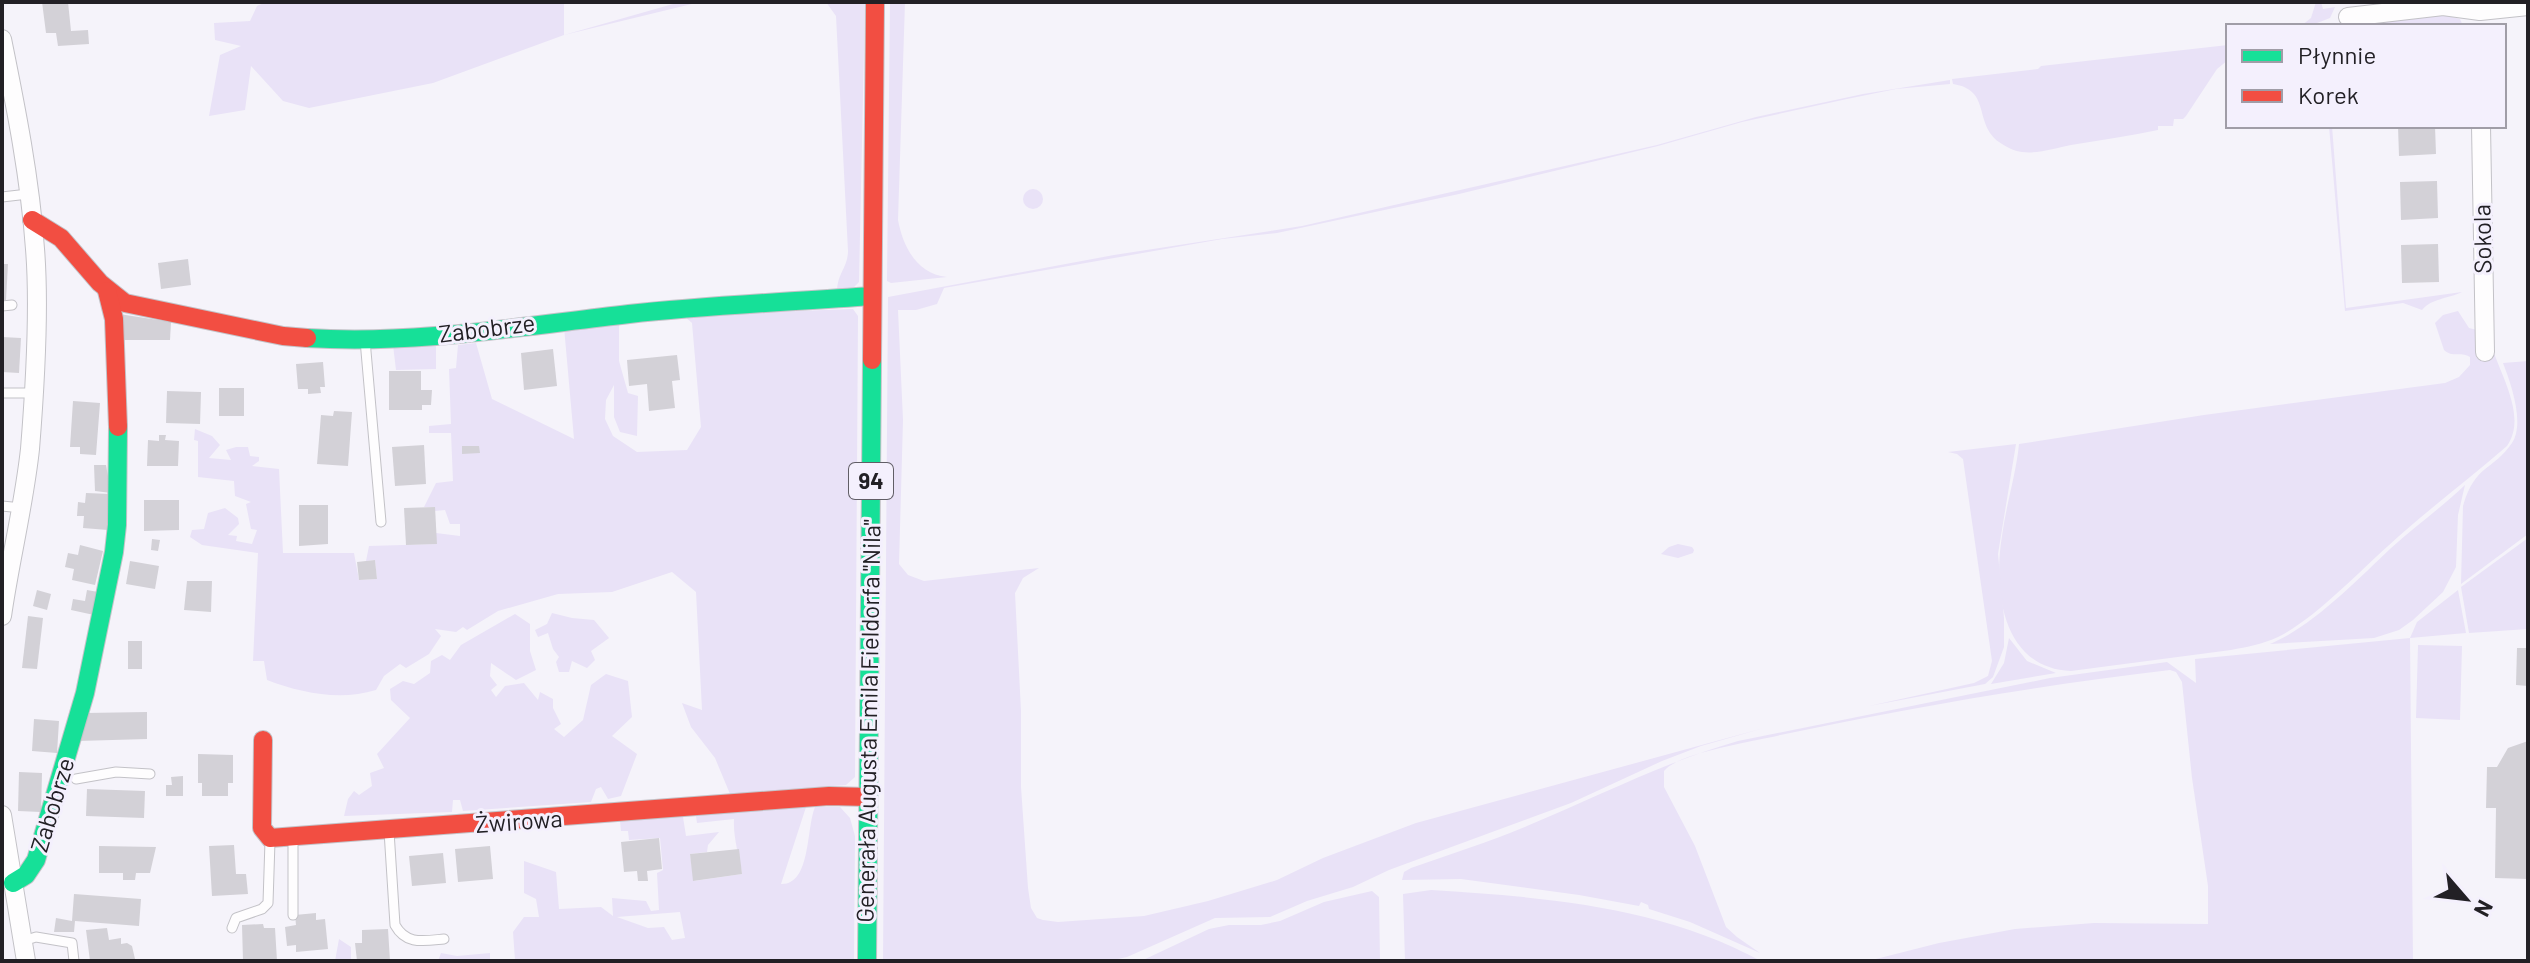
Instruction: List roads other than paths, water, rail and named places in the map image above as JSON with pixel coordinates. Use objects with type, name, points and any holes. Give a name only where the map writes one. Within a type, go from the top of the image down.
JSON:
[{"type":"street","name":"Generała Augusta Emila Fieldorfa \"Nila\"","points":[[867,961],[875,2]]},
{"type":"street","points":[[2348,17],[2443,6],[2480,13],[2528,6]]},
{"type":"street","points":[[2,39],[8,102],[32,220],[36,302],[30,448],[22,508],[5,581],[2,616]]},
{"type":"street","name":"Sokola","points":[[2481,128],[2485,352]]},
{"type":"street","name":"Zabobrze","points":[[32,220],[65,241],[118,300],[303,339],[365,340],[451,334],[656,311],[872,296]]},
{"type":"street","name":"Zabobrze","points":[[25,880],[39,853],[75,733],[104,607],[115,543],[117,389],[114,313],[107,291]]},
{"type":"street","points":[[263,740],[262,828],[270,838]]},
{"type":"street","name":"Żwirowa","points":[[270,838],[829,796],[868,797]]},
{"type":"street","name":"Zabobrze","points":[[2,815],[25,880],[22,942],[26,961]]},
{"type":"lane","points":[[2,197],[28,194]]},
{"type":"lane","points":[[365,340],[381,522]]},
{"type":"lane","points":[[2,393],[33,393]]},
{"type":"lane","points":[[2,506],[22,508]]},
{"type":"lane","points":[[76,779],[116,772],[150,774]]},
{"type":"lane","points":[[389,831],[395,925],[400,935],[416,941],[444,939]]},
{"type":"lane","points":[[293,837],[293,915]]},
{"type":"lane","points":[[232,928],[236,918],[262,909],[268,903],[270,838]]},
{"type":"lane","points":[[22,942],[36,937],[72,943],[74,961]]}]
